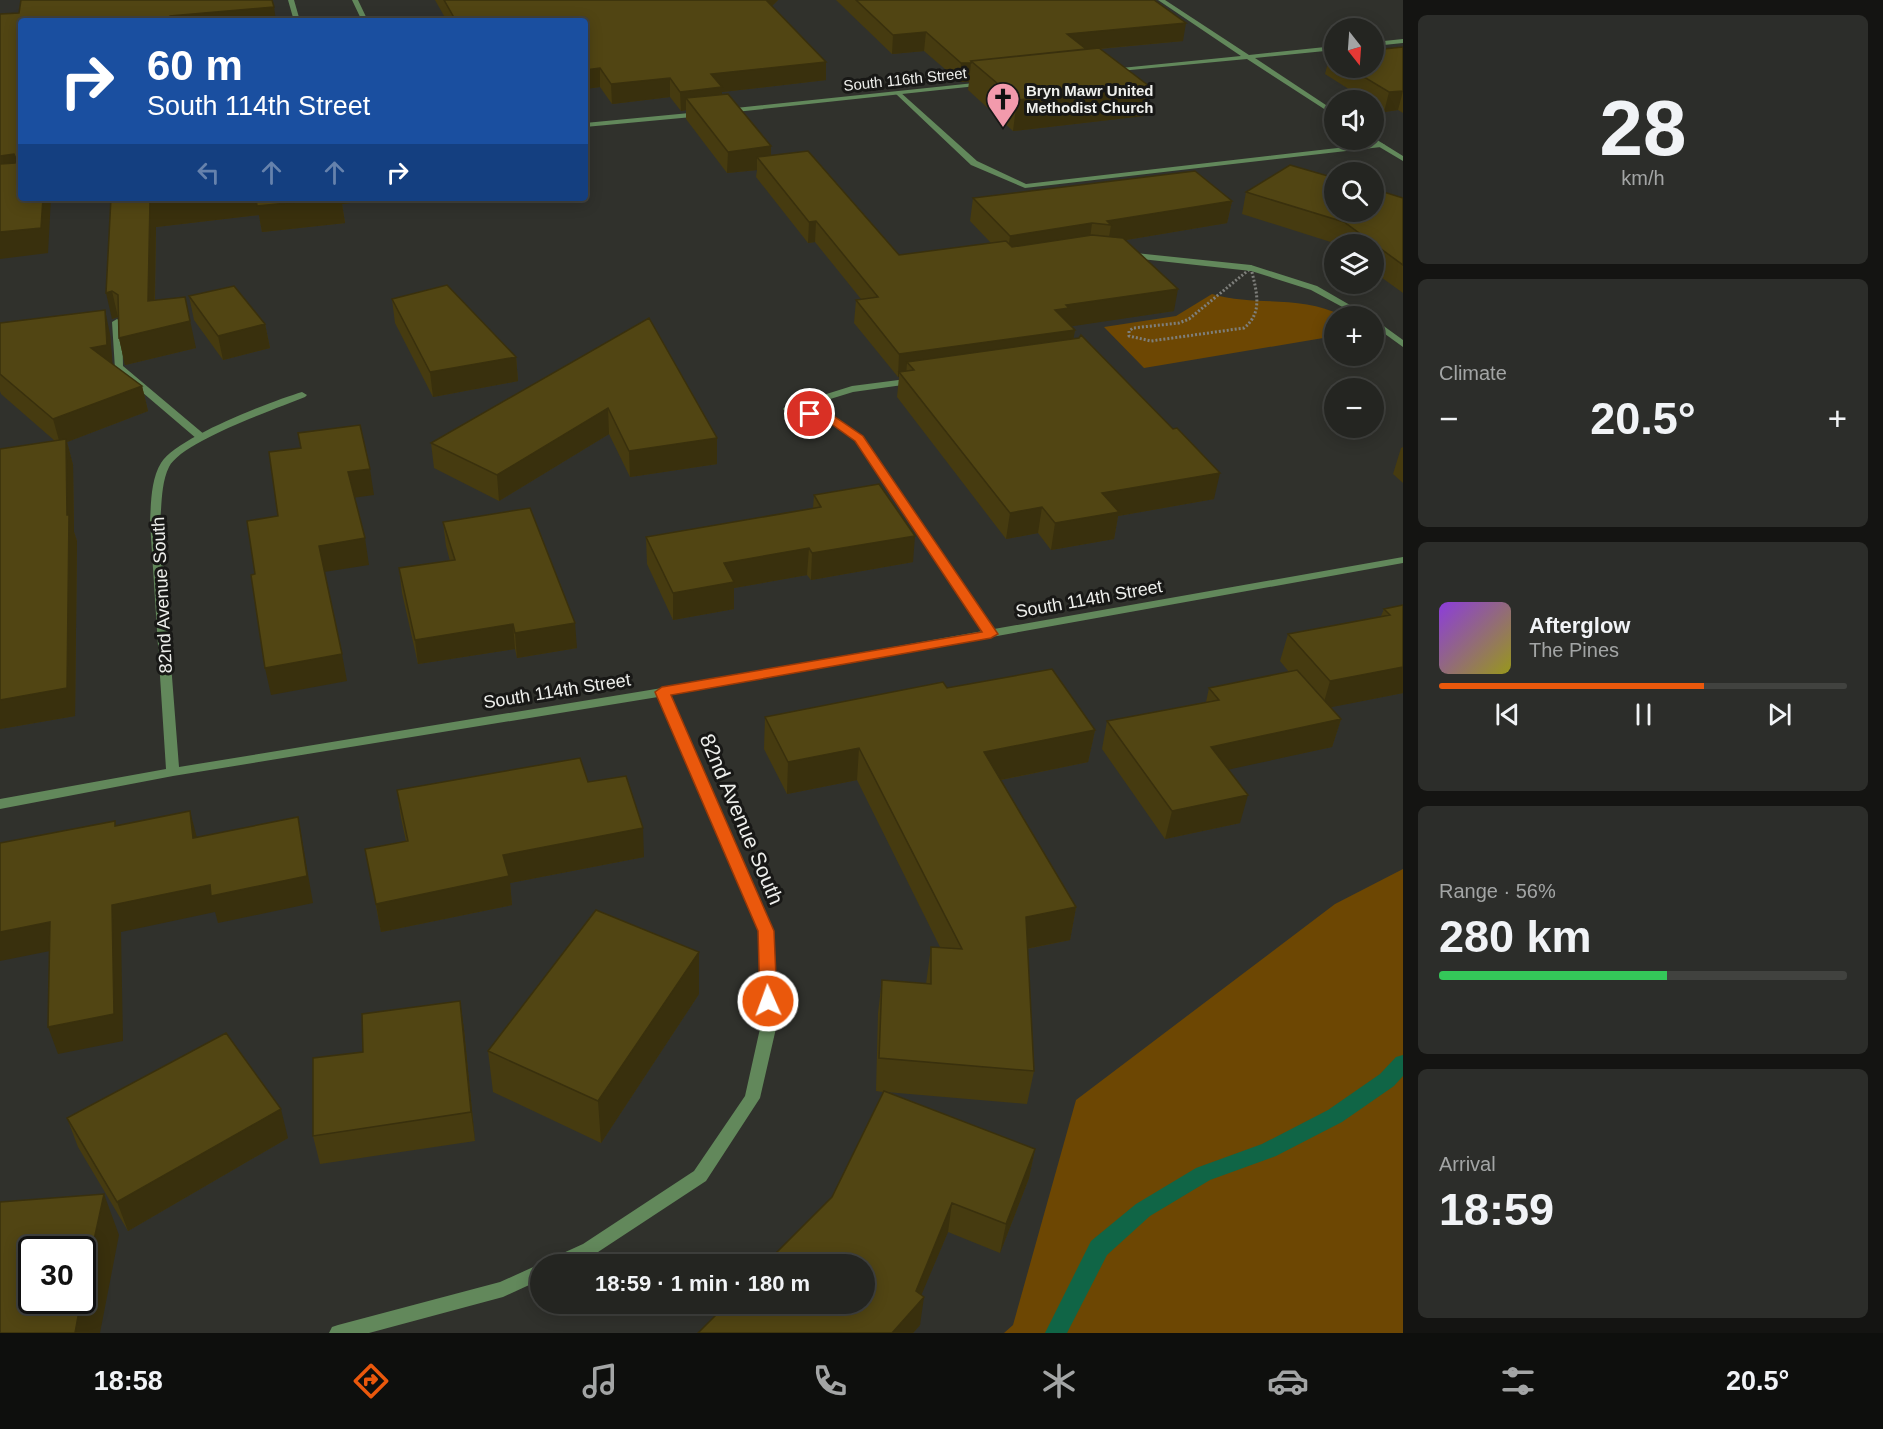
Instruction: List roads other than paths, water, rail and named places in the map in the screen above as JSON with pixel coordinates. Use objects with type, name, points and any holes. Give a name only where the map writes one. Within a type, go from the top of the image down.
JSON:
[{"type":"street","points":[[291,0],[296,18]]},
{"type":"street","points":[[355,0],[363,18]]},
{"type":"street","points":[[1161,0],[1324,107]]},
{"type":"street","points":[[1384,43],[1403,41]]},
{"type":"street","points":[[1098,72],[1324,49]]},
{"type":"street","name":"South 116th Street","points":[[722,111],[992,83]]},
{"type":"street","points":[[898,93],[974,163],[1025,186],[1338,150]]},
{"type":"street","points":[[588,125],[710,112]]},
{"type":"street","points":[[1384,147],[1403,159]]},
{"type":"street","points":[[1118,254],[1251,268],[1314,288],[1347,306]]},
{"type":"street","points":[[117,322],[118,367],[201,437]]},
{"type":"street","points":[[1384,330],[1403,344]]},
{"type":"street","points":[[921,380],[852,389],[788,409],[831,419],[859,438],[991,634]]},
{"type":"street","name":"82nd Avenue South","points":[[173,772],[155,522],[159,483],[167,461],[201,437],[302,395]]},
{"type":"street","name":"South 114th Street","points":[[0,804],[173,772],[662,692],[1403,560]]},
{"type":"street","name":"82nd Avenue South","points":[[578,1254],[700,1176],[752,1098],[769,1024],[766,931],[662,692]]},
{"type":"street","points":[[338,1333],[503,1289],[530,1277]]},
{"type":"waterway","points":[[1056,1333],[1099,1248],[1143,1210],[1203,1174],[1269,1150],[1335,1116],[1387,1080],[1403,1063]]},
{"type":"place","name":"Bryn Mawr United Methodist Church","points":[[1003,128]]}]
